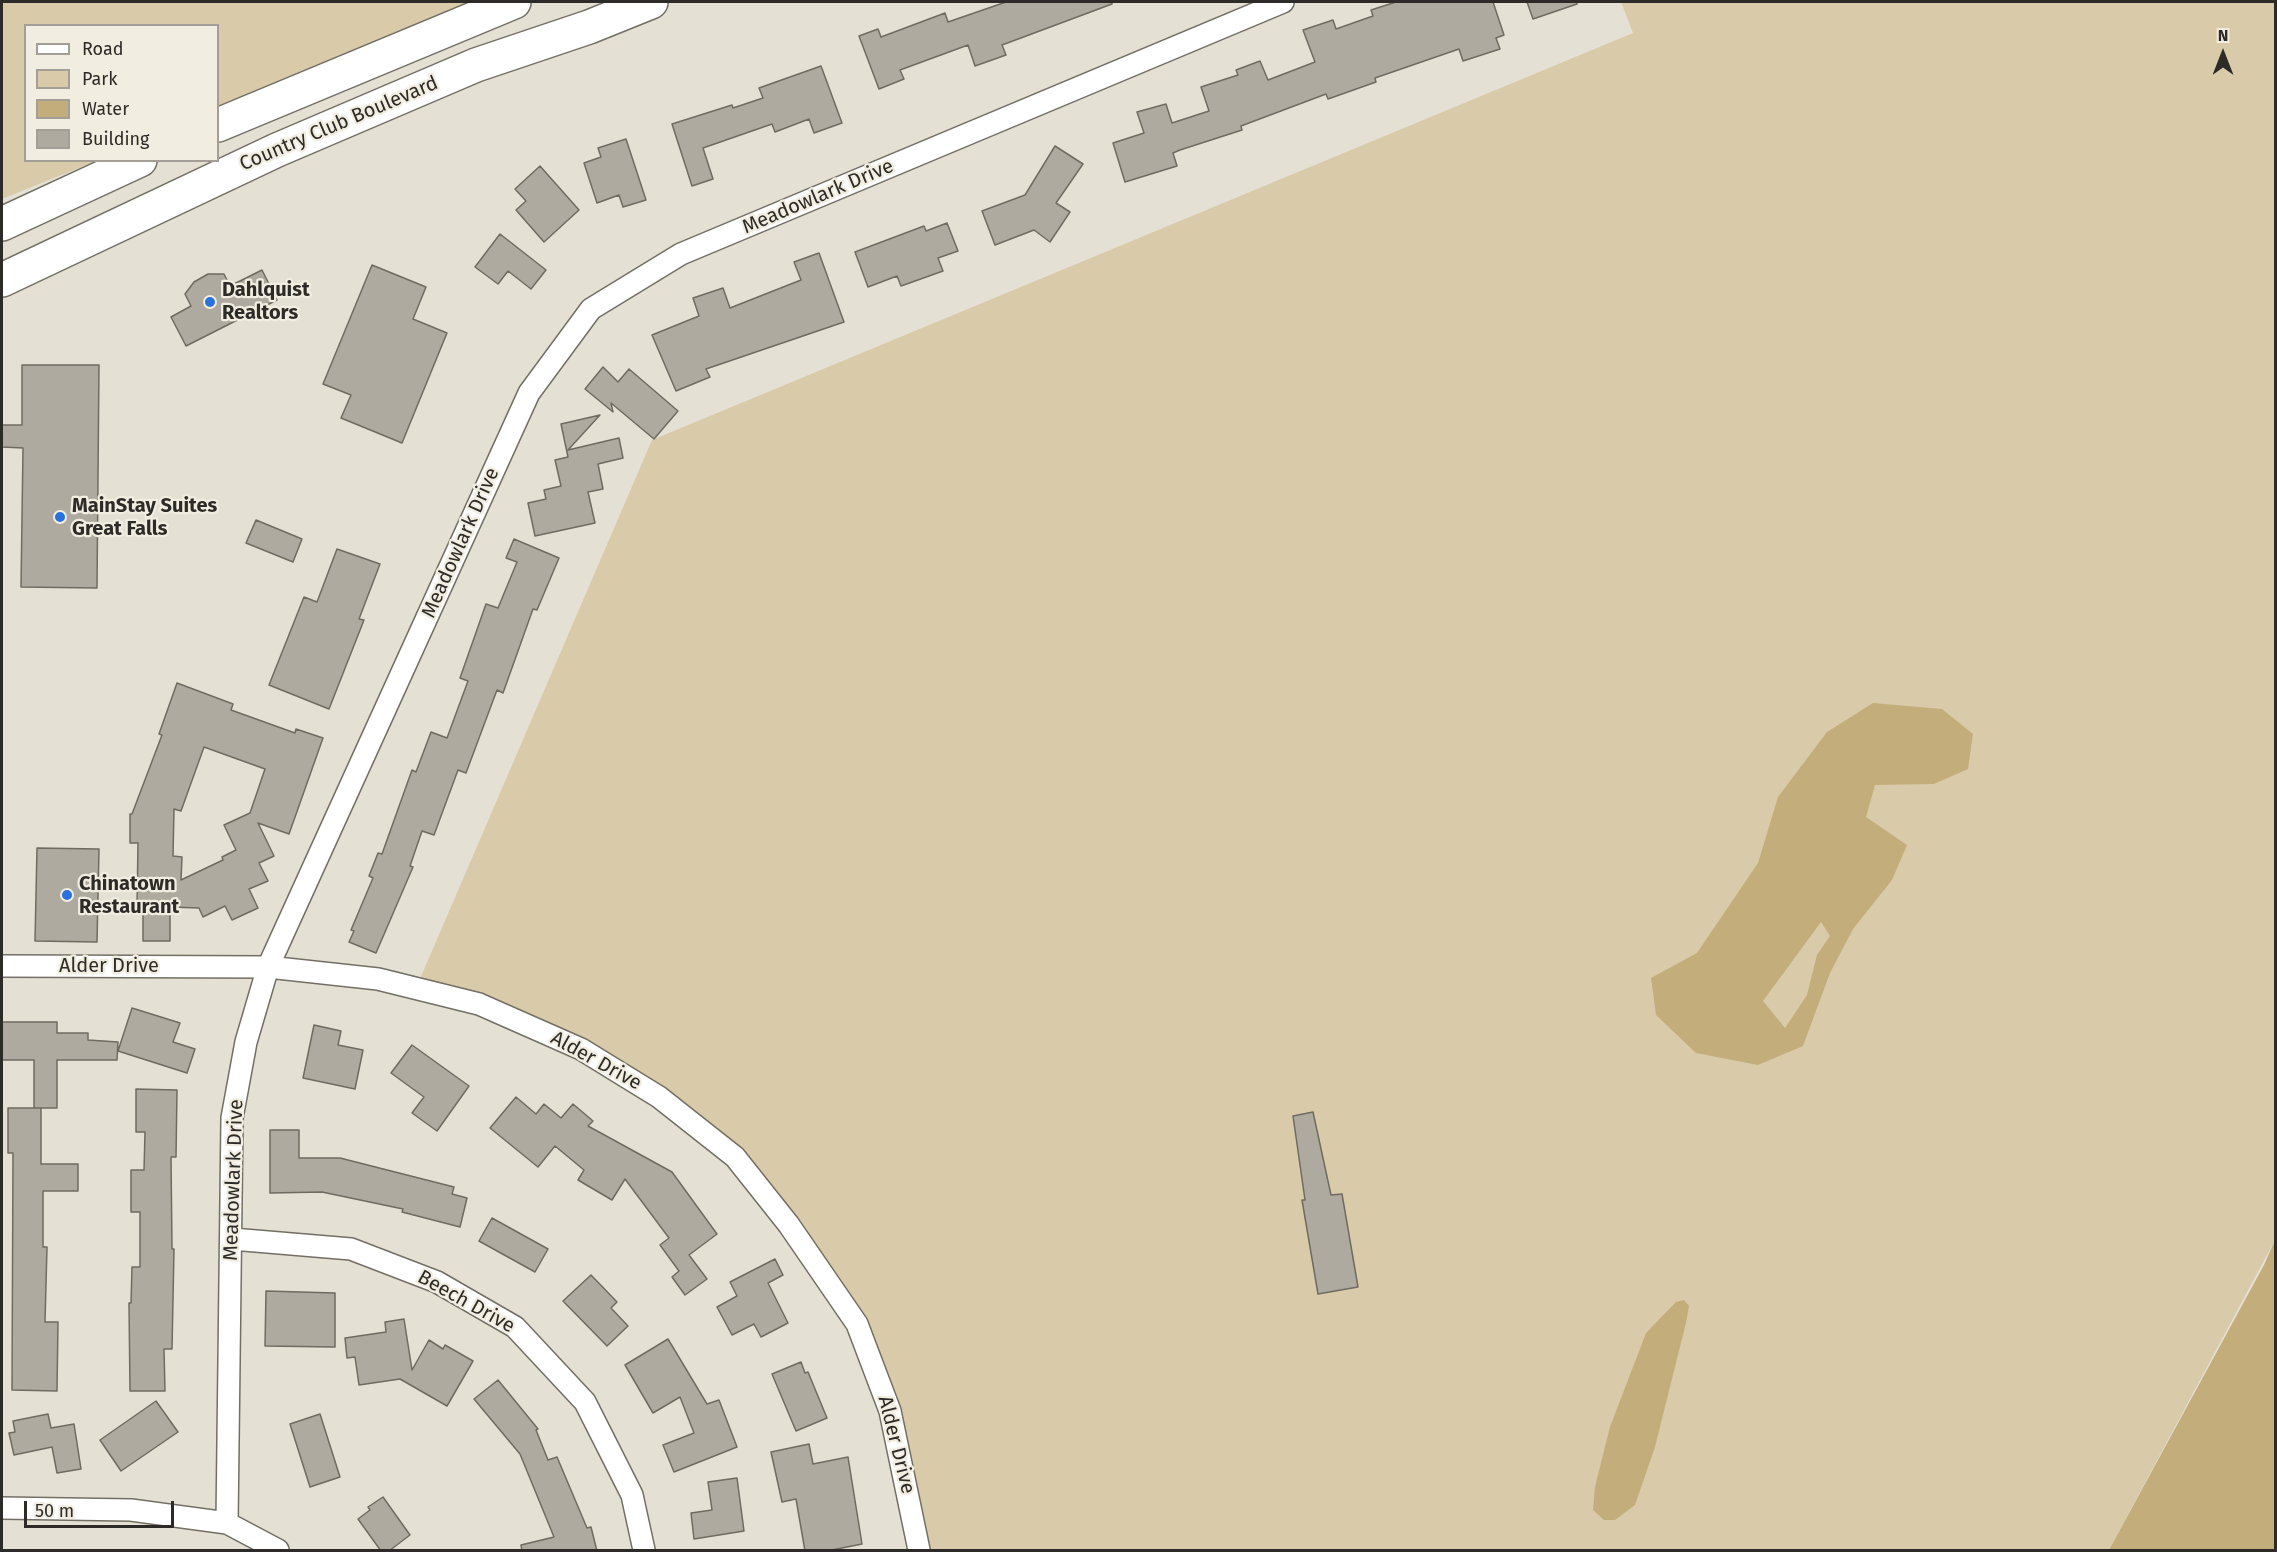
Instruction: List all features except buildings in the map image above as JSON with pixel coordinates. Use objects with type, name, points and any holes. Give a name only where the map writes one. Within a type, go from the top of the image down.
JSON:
[{"type":"highway","points":[[219,125],[514,2]]},
{"type":"highway","name":"Country Club Boulevard","points":[[2,280],[277,150],[476,65],[589,27],[651,2]]},
{"type":"highway","points":[[2,224],[136,162]]},
{"type":"street","name":"Meadowlark Drive","points":[[227,1523],[232,1118],[246,1042],[268,968],[529,393],[591,309],[681,254],[1283,2]]},
{"type":"street","name":"Alder Drive","points":[[2,966],[268,968],[378,979],[479,1004],[581,1049],[659,1097],[735,1157],[789,1225],[857,1324],[890,1411],[919,1551]]},
{"type":"street","name":"Beech Drive","points":[[232,1239],[351,1249],[437,1282],[515,1327],[585,1402],[632,1495],[644,1551]]},
{"type":"street","points":[[2,1508],[131,1510],[227,1523],[278,1551]]},
{"type":"green space","points":[[2,2],[492,2],[219,111],[219,24],[24,24],[24,162],[94,162],[2,199]]},
{"type":"green space","points":[[1621,2],[2275,2],[2275,1240],[2109,1550],[919,1550],[857,1324],[735,1157],[581,1049],[416,988],[652,440],[1633,33]]},
{"type":"water","points":[[1873,703],[1942,709],[1973,734],[1968,769],[1934,784],[1875,785],[1866,817],[1907,845],[1892,880],[1853,929],[1830,973],[1803,1046],[1758,1065],[1696,1053],[1656,1015],[1651,978],[1697,953],[1758,863],[1778,797],[1827,732]],"holes":[[[1821,922],[1830,936],[1817,955],[1807,995],[1785,1028],[1763,1001]]]},
{"type":"water","points":[[2275,1240],[2275,1550],[2109,1550],[2264,1265]]},
{"type":"water","points":[[1684,1300],[1689,1306],[1686,1323],[1655,1447],[1635,1505],[1615,1520],[1604,1520],[1593,1510],[1595,1487],[1610,1427],[1646,1333],[1676,1302]]},
{"type":"place","name":"Dahlquist Realtors","points":[[210,302]]},
{"type":"place","name":"MainStay Suites Great Falls","points":[[60,517]]},
{"type":"place","name":"Chinatown Restaurant","points":[[67,895]]}]
